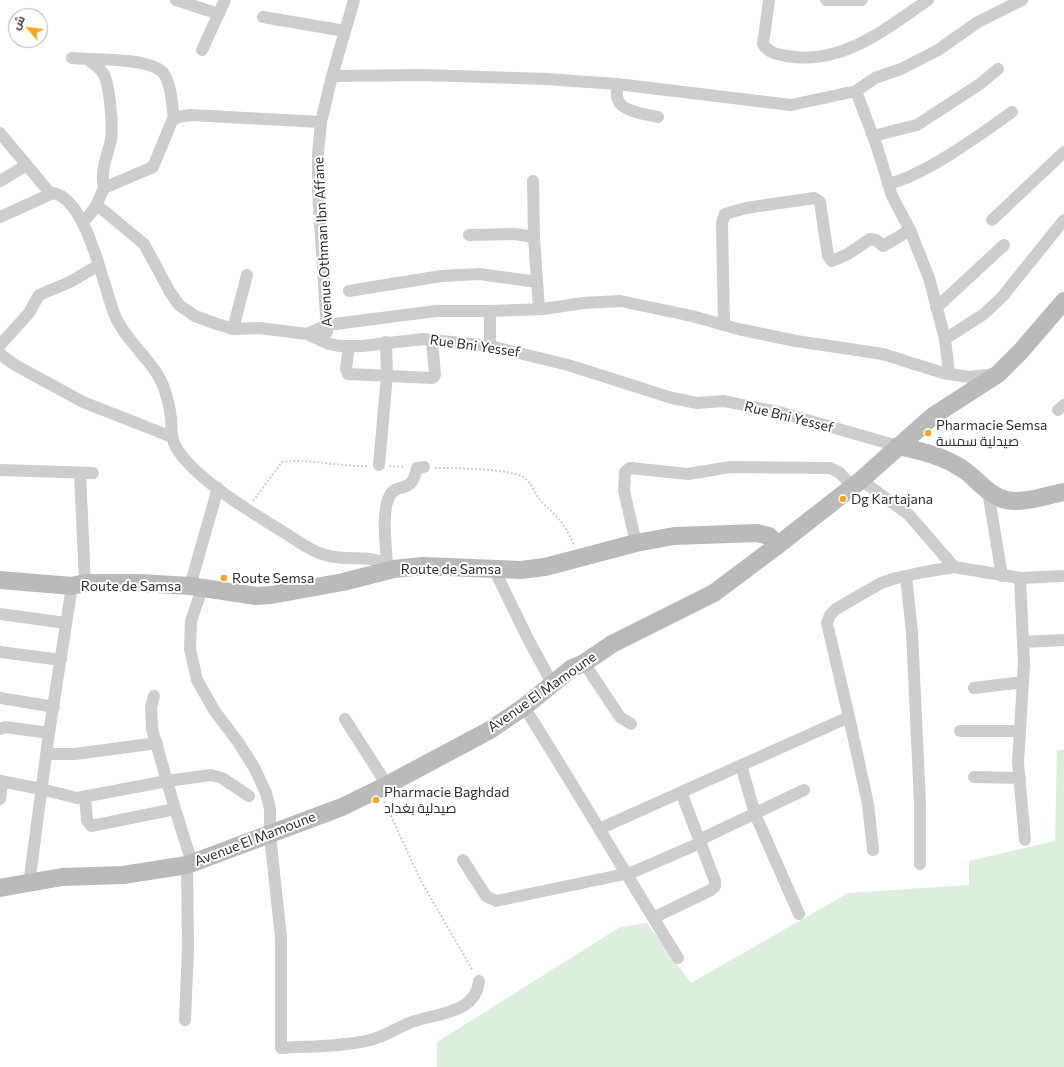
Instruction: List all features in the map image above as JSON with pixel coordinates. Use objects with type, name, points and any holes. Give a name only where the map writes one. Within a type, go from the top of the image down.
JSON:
[{"type":"street","points":[[176,0],[219,14]]},
{"type":"street","points":[[202,50],[225,0]]},
{"type":"street","name":"Avenue Othman Ibn Affane","points":[[329,344],[318,191],[318,154],[322,122],[332,76],[354,0]]},
{"type":"street","points":[[769,0],[763,44],[766,49],[773,53],[802,58],[833,55],[849,49],[872,37],[928,0]]},
{"type":"street","points":[[826,0],[862,0]]},
{"type":"street","points":[[332,76],[438,76],[546,79],[616,84],[791,105],[856,91],[875,78],[901,69],[938,50],[978,22],[1022,0]]},
{"type":"street","points":[[264,17],[345,31]]},
{"type":"street","points":[[72,58],[134,62],[153,66],[161,71],[166,79],[174,120]]},
{"type":"street","points":[[83,222],[97,205],[104,188],[102,177],[112,134],[111,113],[104,75],[97,66],[87,59]]},
{"type":"street","points":[[873,136],[917,125],[980,84],[998,69]]},
{"type":"street","points":[[616,84],[618,99],[622,106],[635,112],[658,117]]},
{"type":"street","points":[[856,91],[873,136],[888,184],[910,230],[929,278],[945,339],[949,374]]},
{"type":"street","points":[[888,184],[903,180],[925,169],[1012,112]]},
{"type":"street","points":[[104,188],[153,167],[161,152],[168,130],[174,120],[184,115],[322,122]]},
{"type":"street","points":[[0,133],[50,193]]},
{"type":"street","points":[[992,220],[1064,152]]},
{"type":"street","points":[[0,180],[27,165]]},
{"type":"street","points":[[534,181],[534,237],[539,309]]},
{"type":"street","points":[[0,217],[50,193],[56,193],[64,198],[75,210],[83,222],[115,314],[129,338],[156,373],[164,389],[170,415],[172,437],[175,446],[187,461],[218,488],[247,509],[316,552],[346,559],[374,558],[390,566]]},
{"type":"street","points":[[724,325],[722,223],[725,214],[746,208],[814,198],[820,202],[828,256],[832,261],[848,254],[870,239],[876,240],[883,246],[910,230]]},
{"type":"street","name":"Rue Bni Yessef","points":[[97,205],[144,244],[170,292],[179,305],[195,316],[233,329],[259,328],[307,334],[329,344],[349,346],[423,339],[490,346],[568,365],[672,398],[697,403],[724,401],[756,408],[898,446]]},
{"type":"street","points":[[945,339],[984,314],[1002,297],[1064,220]]},
{"type":"street","points":[[469,235],[515,234],[534,237]]},
{"type":"street","points":[[936,308],[1004,245]]},
{"type":"street","points":[[0,345],[24,319],[39,294],[70,282],[99,265]]},
{"type":"street","points":[[350,291],[441,276],[480,274],[537,282]]},
{"type":"street","points":[[233,329],[247,275]]},
{"type":"street","points":[[307,334],[327,325],[436,311],[539,309],[583,303],[620,301],[663,309],[724,325],[796,341],[883,354],[949,374],[969,377],[998,374]]},
{"type":"street","name":"Avenue El Mamoune","points":[[0,888],[62,877],[144,873],[189,864],[342,807],[490,730],[524,708],[552,683],[572,668],[584,663],[612,644],[714,593],[857,483],[934,416],[998,374],[1021,351],[1064,301]]},
{"type":"street","points":[[490,311],[490,346]]},
{"type":"street","points":[[349,346],[346,369],[347,374],[433,378],[435,375],[432,340]]},
{"type":"street","points":[[379,465],[387,375],[386,342]]},
{"type":"street","points":[[0,354],[21,369],[83,402],[172,437]]},
{"type":"street","points":[[898,446],[934,454],[954,464],[974,477],[988,491],[1002,499],[1014,501],[1064,492]]},
{"type":"street","points":[[390,566],[385,511],[389,496],[392,493],[409,486],[414,478],[416,468],[424,467]]},
{"type":"street","points":[[636,543],[624,483],[625,472],[630,468],[688,474],[730,467],[830,468],[909,515],[954,567]]},
{"type":"street","points":[[0,470],[94,473]]},
{"type":"street","points":[[29,884],[41,789],[48,754],[49,733],[66,623],[79,584],[80,473]]},
{"type":"street","points":[[218,488],[196,588],[191,621],[190,649],[197,680],[214,710],[238,742],[260,781],[270,809],[270,835],[281,938],[281,1048],[338,1045],[370,1040],[412,1022],[464,1006],[476,994],[479,981]]},
{"type":"street","points":[[988,491],[1002,576]]},
{"type":"street","name":"Route de Samsa","points":[[0,580],[79,584],[140,583],[196,588],[256,596],[287,594],[343,582],[390,566],[521,570],[545,567],[578,560],[636,543],[674,536],[757,533],[769,536],[778,545]]},
{"type":"street","points":[[873,850],[868,804],[849,716],[827,626],[828,618],[836,609],[881,583],[906,576],[954,567],[1020,578],[1064,576]]},
{"type":"street","points":[[494,568],[528,639],[552,683]]},
{"type":"street","points":[[906,576],[912,639],[920,803],[920,864]]},
{"type":"street","points":[[1020,578],[1023,682],[1019,731],[1024,840]]},
{"type":"street","points":[[0,614],[66,623]]},
{"type":"street","points":[[1023,642],[1064,640]]},
{"type":"street","points":[[0,652],[61,660]]},
{"type":"street","points":[[584,663],[620,717],[631,724]]},
{"type":"street","points":[[974,688],[1023,682]]},
{"type":"street","points":[[154,696],[151,719],[189,864],[185,1020]]},
{"type":"street","points":[[0,698],[54,707]]},
{"type":"street","points":[[524,708],[599,829],[625,875],[678,958]]},
{"type":"street","points":[[599,829],[849,716]]},
{"type":"street","points":[[345,719],[383,787]]},
{"type":"street","points":[[0,730],[5,727],[49,733]]},
{"type":"street","points":[[960,731],[1019,731]]},
{"type":"street","points":[[48,754],[75,754],[157,743]]},
{"type":"street","points":[[741,765],[755,814],[799,914]]},
{"type":"street","points":[[0,799],[1,782],[41,789],[77,798],[167,780],[211,775],[222,778],[249,796]]},
{"type":"street","points":[[974,777],[1020,778]]},
{"type":"street","points":[[463,860],[486,896],[496,901],[625,875],[699,842],[804,790]]},
{"type":"street","points":[[653,918],[711,890],[715,886],[715,881],[681,792]]},
{"type":"street","points":[[85,797],[87,820],[91,826],[175,809]]},
{"type":"path","points":[[247,509],[276,471]]},
{"type":"path","points":[[542,502],[567,528],[575,546],[578,560]]},
{"type":"path","points":[[383,787],[421,881],[479,981]]},
{"type":"green space","points":[[1064,749],[1064,1067],[437,1067],[437,1042],[620,927],[647,923],[691,983],[848,893],[969,885],[969,861],[1055,841],[1057,751]]},
{"type":"place","name":"Pharmacie Semsa صيدلية سمسة","points":[[928,433]]},
{"type":"place","name":"Dg Kartajana","points":[[843,499]]},
{"type":"place","name":"Route Semsa","points":[[224,578]]},
{"type":"place","name":"Pharmacie Baghdad صيدلية بغداد","points":[[376,800]]}]
